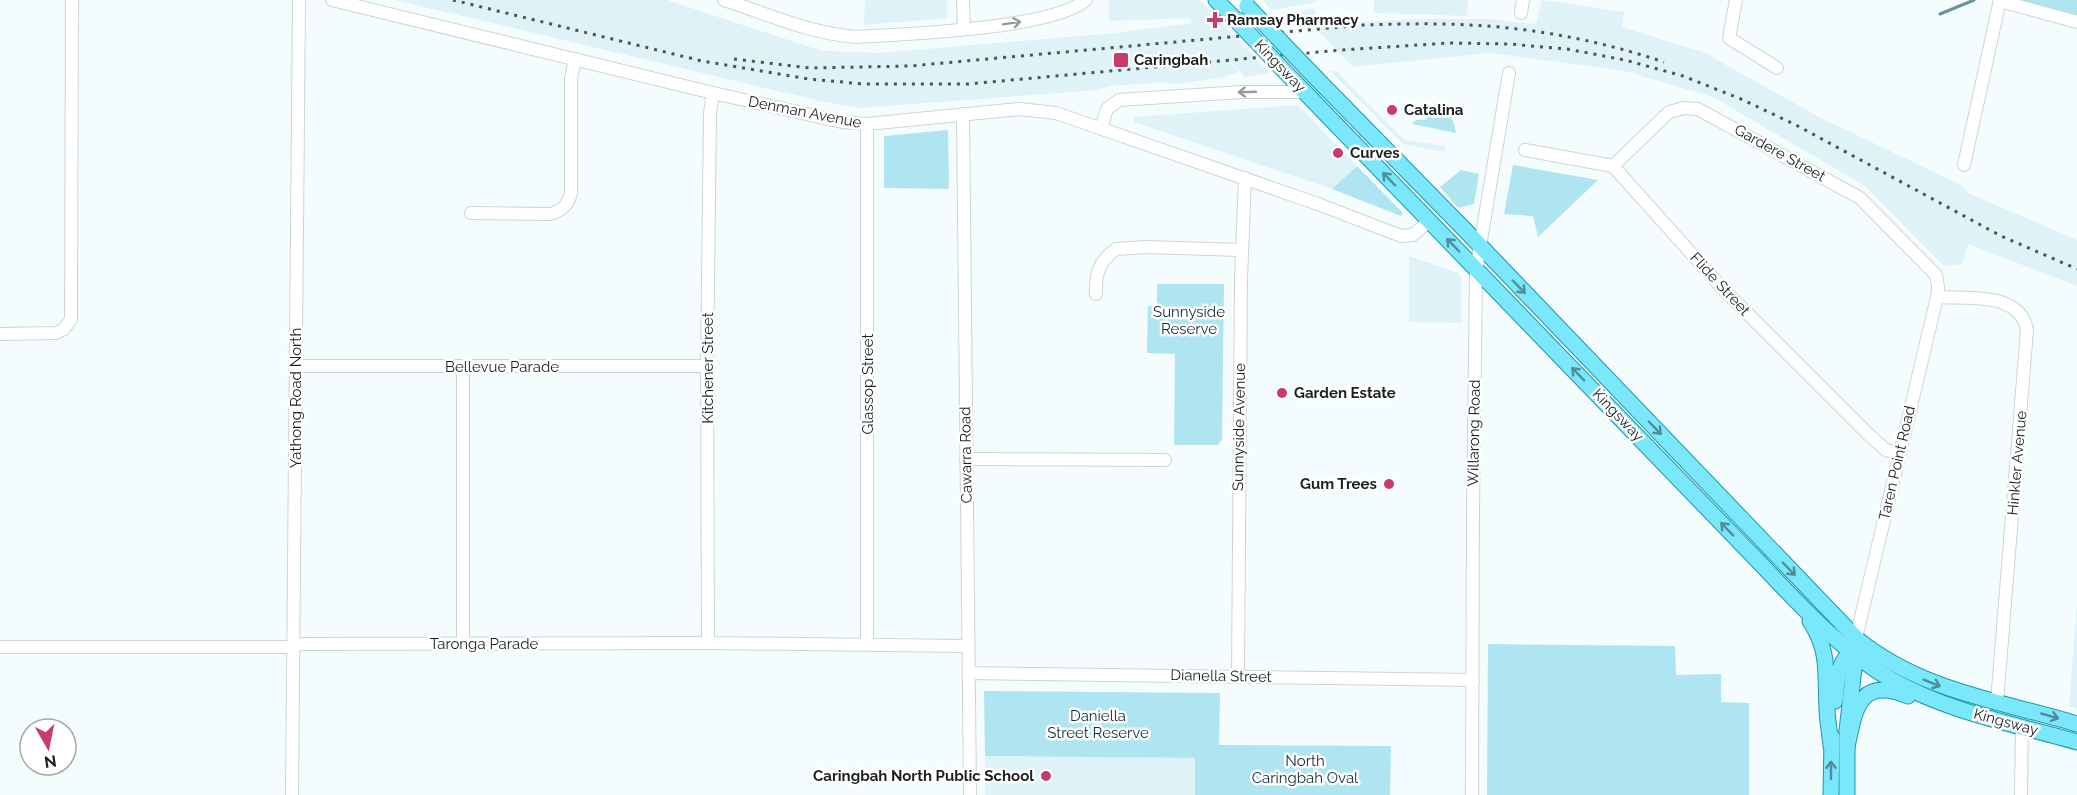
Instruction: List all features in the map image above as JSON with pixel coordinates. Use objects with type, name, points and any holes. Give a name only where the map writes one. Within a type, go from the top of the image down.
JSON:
[{"type":"main road","name":"Kingsway","points":[[1216,0],[1797,602],[1854,645],[1871,650],[1916,676],[1950,690],[2077,724]]},
{"type":"main road","name":"Kingsway","points":[[1244,3],[1479,245],[1875,669],[1902,685],[1962,711],[2077,742]]},
{"type":"main road","points":[[1797,602],[1819,635],[1825,654],[1827,708],[1839,746]]},
{"type":"main road","name":"Taren Point Road","points":[[1847,795],[1839,746],[1838,678],[1845,659],[1854,645]]},
{"type":"main road","points":[[1839,746],[1857,705],[1873,690],[1892,690],[1938,709],[1962,711]]},
{"type":"main road","points":[[1993,719],[1997,702]]},
{"type":"main road","points":[[2022,726],[2026,710]]},
{"type":"main road","name":"Taren Point Road","points":[[1831,795],[1839,746]]},
{"type":"street","points":[[0,334],[51,334],[64,329],[71,315],[72,0]]},
{"type":"street","name":"Yathong Road North","points":[[292,795],[299,0]]},
{"type":"street","name":"Denman Avenue","points":[[332,0],[713,93],[842,122],[867,124],[1019,109],[1056,112],[1245,178],[1401,236],[1413,235],[1429,221]]},
{"type":"street","points":[[724,0],[813,31],[835,36],[857,37],[1002,24],[1059,13],[1086,0]]},
{"type":"street","points":[[963,0],[964,29]]},
{"type":"street","points":[[1736,0],[1729,38],[1777,68]]},
{"type":"street","points":[[1964,165],[2000,1],[2077,22]]},
{"type":"street","points":[[471,213],[550,214],[560,210],[568,203],[571,193],[571,79],[575,59]]},
{"type":"street","name":"Willarong Road","points":[[1472,795],[1476,270],[1509,73]]},
{"type":"street","points":[[1101,128],[1107,109],[1119,100],[1250,92],[1306,92]]},
{"type":"street","name":"Kitchener Street","points":[[708,643],[710,113],[713,93]]},
{"type":"street","name":"Gardere Street","points":[[1613,166],[1670,112],[1684,108],[1698,110],[1860,198],[1936,275]]},
{"type":"street","name":"Cawarra Road","points":[[963,114],[970,795]]},
{"type":"street","name":"Glassop Street","points":[[867,124],[867,644]]},
{"type":"street","points":[[1525,150],[1613,166]]},
{"type":"street","name":"Flide Street","points":[[1613,166],[1733,299],[1869,435],[1887,450],[1899,454]]},
{"type":"street","name":"Sunnyside Avenue","points":[[1238,676],[1241,250],[1245,178]]},
{"type":"street","points":[[1096,294],[1095,279],[1101,265],[1116,249],[1146,247],[1241,250]]},
{"type":"street","name":"Taren Point Road","points":[[1854,645],[1937,297],[1936,275]]},
{"type":"street","name":"Hinkler Avenue","points":[[1937,297],[1991,300],[2008,304],[2022,314],[2027,330],[1997,702]]},
{"type":"street","name":"Bellevue Parade","points":[[296,366],[708,366]]},
{"type":"street","points":[[463,367],[463,644]]},
{"type":"street","points":[[966,459],[1165,460]]},
{"type":"street","name":"Taronga Parade","points":[[0,647],[708,643],[968,646]]},
{"type":"street","name":"Dianella Street","points":[[969,673],[1473,680]]},
{"type":"street","points":[[2021,795],[2022,726]]},
{"type":"shaded area","points":[[395,0],[667,0],[822,51],[879,53],[1115,33],[1193,23],[1190,18],[1109,21],[1109,0],[1200,0],[1270,73],[1245,77],[1219,50],[1238,72],[1226,75],[1226,77],[1176,84],[1165,82],[1111,86],[1097,90],[860,108],[820,101]]},
{"type":"shaded area","points":[[865,0],[947,0],[947,18],[864,25]]},
{"type":"shaded area","points":[[1263,0],[1317,0],[1314,3],[1271,10]]},
{"type":"shaded area","points":[[1374,0],[1468,0],[1467,16],[1374,13]]},
{"type":"shaded area","points":[[1542,0],[1624,12],[1622,27],[1705,53],[1817,116],[1963,186],[1968,193],[2077,240],[2077,286],[1968,244],[1962,264],[1944,266],[1865,186],[1713,97],[1625,71],[1490,53],[1353,67],[1300,12],[1313,8],[1322,25],[1416,19],[1487,19],[1536,24]]},
{"type":"shaded area","points":[[1330,71],[1336,71],[1404,140],[1446,146],[1445,152],[1403,144]]},
{"type":"shaded area","points":[[1298,105],[1357,166],[1332,189],[1134,122],[1134,117]]},
{"type":"shaded area","points":[[1409,256],[1458,273],[1461,277],[1461,323],[1409,322]]},
{"type":"shaded area","points":[[2077,603],[2077,709],[2069,706]]},
{"type":"shaded area","points":[[985,756],[1195,758],[1195,795],[985,795]]},
{"type":"green space","points":[[2013,0],[2077,0],[2077,22]]},
{"type":"green space","points":[[1437,102],[1445,107],[1450,115],[1456,133],[1412,124],[1416,120],[1427,120],[1430,109]]},
{"type":"green space","points":[[948,130],[949,189],[884,188],[884,136]]},
{"type":"green space","points":[[1513,165],[1598,180],[1538,237],[1533,216],[1504,214]]},
{"type":"green space","points":[[1357,166],[1403,213],[1401,216],[1332,189]]},
{"type":"green space","points":[[1461,170],[1479,174],[1474,204],[1458,208],[1440,187]]},
{"type":"green space","name":"Sunnyside Reserve","points":[[1157,284],[1224,284],[1222,440],[1218,445],[1174,445],[1175,354],[1147,353],[1148,306],[1157,306]]},
{"type":"green space","points":[[1488,644],[1675,646],[1676,675],[1721,674],[1721,702],[1749,703],[1749,795],[1487,795]]},
{"type":"green space","name":"Daniella Street Reserve","points":[[984,691],[1220,693],[1219,745],[1391,746],[1390,795],[1195,795],[1195,758],[985,756]]},
{"type":"waterway","points":[[1940,14],[1974,0]]},
{"type":"railway","points":[[453,0],[702,61],[809,79],[864,84],[968,84],[1341,50],[1449,43],[1509,44],[1567,49],[1625,60],[1683,76],[1741,99],[1796,125],[2001,236],[2077,269]]},
{"type":"railway","points":[[734,59],[810,68],[910,66],[1363,25],[1456,24],[1543,32],[1592,42],[1664,62]]},
{"type":"place","name":"Ramsay Pharmacy","points":[[1215,20]]},
{"type":"place","name":"Caringbah","points":[[1121,60]]},
{"type":"place","name":"Catalina","points":[[1392,110]]},
{"type":"place","name":"Curves","points":[[1338,153]]},
{"type":"place","name":"Garden Estate","points":[[1282,393]]},
{"type":"place","name":"Gum Trees","points":[[1389,484]]},
{"type":"place","name":"Caringbah North Public School","points":[[1046,776]]},
{"type":"park label","name":"North Caringbah Oval","points":[[1305,770]]}]
